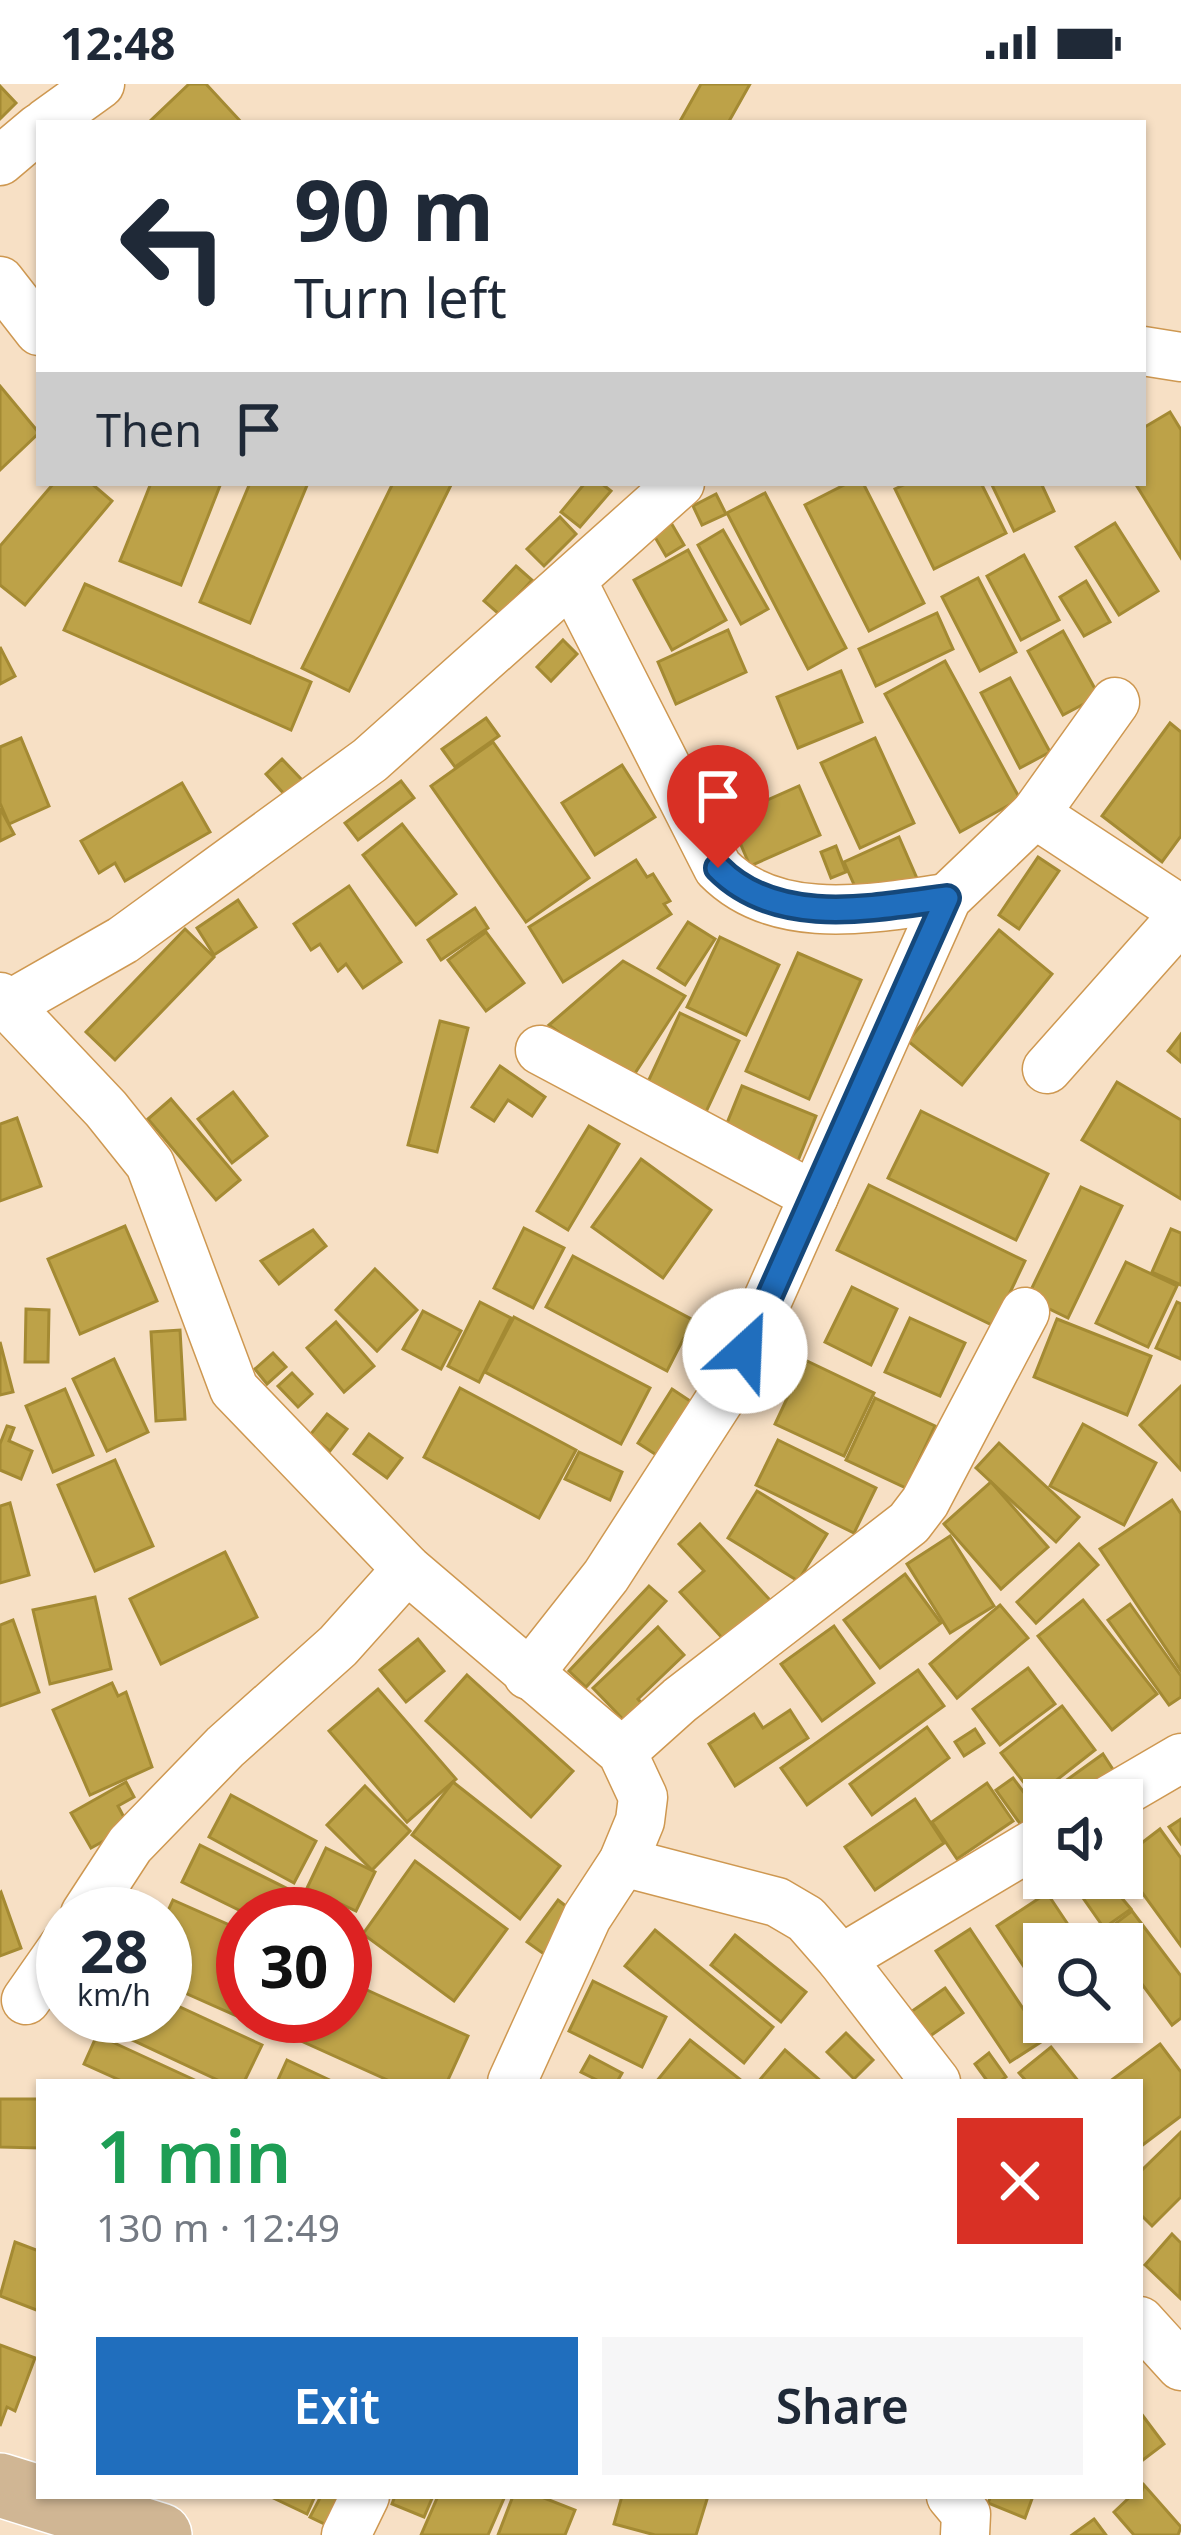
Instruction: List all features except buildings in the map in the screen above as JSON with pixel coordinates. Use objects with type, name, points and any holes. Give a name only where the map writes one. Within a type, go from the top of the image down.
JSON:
[{"type":"main road","points":[[0,2486],[36,2497]]},
{"type":"main road","points":[[42,2499],[160,2535]]},
{"type":"street","points":[[0,281],[36,327]]},
{"type":"street","points":[[1146,351],[1181,357]]},
{"type":"street","points":[[513,2079],[587,1917],[623,1862],[640,1820],[643,1797],[622,1752],[407,1569],[234,1389],[199,1307],[150,1164],[5,1001],[123,940],[370,760],[677,486]]},
{"type":"street","points":[[572,580],[718,868],[733,882],[750,894],[784,904],[858,910],[947,898]]},
{"type":"street","points":[[528,1675],[606,1576],[730,1384],[947,898],[1035,814],[1115,702]]},
{"type":"street","points":[[1035,814],[1181,914],[1047,1069]]},
{"type":"street","points":[[540,1050],[814,1196]]},
{"type":"street","points":[[622,1752],[680,1700],[909,1523],[1025,1312]]},
{"type":"street","points":[[103,1887],[130,1845],[225,1747],[338,1646],[407,1569]]},
{"type":"street","points":[[1143,1780],[1181,1758]]},
{"type":"street","points":[[841,1959],[1023,1851]]},
{"type":"street","points":[[623,1862],[777,1902],[806,1919],[934,2079]]},
{"type":"street","points":[[26,2000],[36,1986]]},
{"type":"street","points":[[1143,2324],[1181,2366]]},
{"type":"street","points":[[346,2535],[363,2499]]},
{"type":"street","points":[[954,2499],[966,2514],[965,2535]]},
{"type":"route","points":[[718,868],[750,894],[784,904],[858,910],[947,898],[745,1351]]}]
